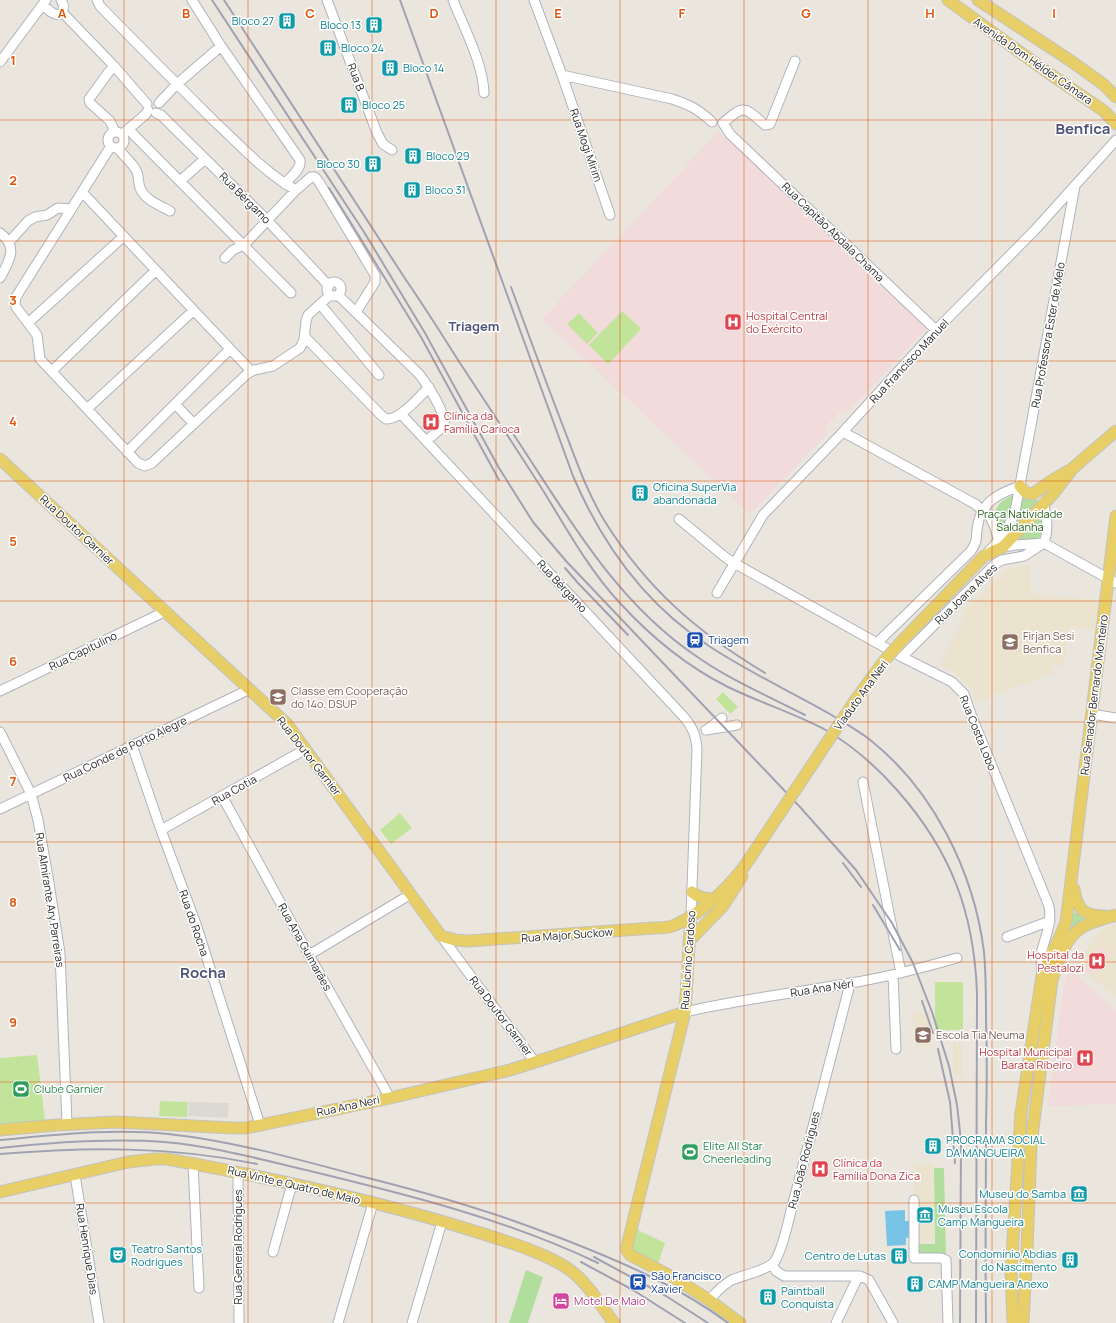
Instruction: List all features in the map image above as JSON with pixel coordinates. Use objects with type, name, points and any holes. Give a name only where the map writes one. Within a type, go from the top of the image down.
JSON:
[{"type":"main road","name":"Avenida Dom Hélder Câmara","points":[[948,0],[1104,111],[1116,124]]},
{"type":"main road","name":"Avenida Dom Hélder Câmara","points":[[978,0],[1091,75],[1116,97]]},
{"type":"main road","points":[[1020,486],[1026,493],[1033,494],[1073,468],[1116,431]]},
{"type":"main road","name":"Rua Doutor Garnier","points":[[0,459],[287,724],[441,936]]},
{"type":"main road","points":[[1004,545],[1053,494],[1073,468]]},
{"type":"main road","name":"Rua Senador Bernardo Monteiro","points":[[1072,874],[1092,714],[1112,581],[1116,516]]},
{"type":"main road","name":"Viaduto Ana Neri","points":[[691,915],[716,898],[748,862],[856,699],[884,661],[984,556],[1004,545]]},
{"type":"main road","name":"Viaduto Ana Neri","points":[[689,941],[723,906],[741,878],[748,862]]},
{"type":"main road","points":[[1072,874],[1075,901],[1080,908],[1088,914],[1093,915],[1116,915]]},
{"type":"main road","points":[[1013,1323],[1012,1272],[1020,1113],[1042,976],[1047,961],[1061,937],[1066,922],[1072,874]]},
{"type":"main road","points":[[692,892],[700,897],[710,899],[716,898]]},
{"type":"main road","name":"Rua Licínio Cardoso","points":[[691,915],[686,1012],[628,1237],[627,1250],[634,1258],[676,1279],[709,1300]]},
{"type":"main road","name":"Rua Major Suckow","points":[[441,936],[455,940],[475,940],[646,929],[675,925],[691,915]]},
{"type":"main road","points":[[1023,1323],[1032,1134],[1052,980],[1056,967],[1073,934],[1085,925],[1116,915]]},
{"type":"main road","points":[[675,925],[689,941]]},
{"type":"main road","name":"Rua Ana Neri","points":[[0,1130],[67,1124],[116,1122],[236,1128],[260,1125],[390,1098],[493,1074],[535,1062],[686,1012]]},
{"type":"main road","points":[[1020,1113],[1035,1114]]},
{"type":"main road","points":[[1019,1132],[1032,1134]]},
{"type":"main road","name":"Rua Vinte e Quatro de Maio","points":[[0,1192],[141,1160],[167,1159],[238,1172],[373,1203],[490,1236],[540,1254],[560,1263],[578,1276],[614,1323]]},
{"type":"main road","points":[[709,1300],[740,1323]]},
{"type":"street","points":[[61,0],[64,6],[62,12]]},
{"type":"street","points":[[98,0],[100,6],[231,137],[267,170],[285,184],[296,190]]},
{"type":"street","points":[[192,0],[221,46],[300,160],[301,164],[299,168],[285,184]]},
{"type":"street","name":"Rua B","points":[[327,0],[377,133],[383,144],[392,150]]},
{"type":"street","points":[[453,0],[479,66],[484,82],[484,93]]},
{"type":"street","points":[[534,0],[562,75],[672,99],[700,111],[712,122]]},
{"type":"street","points":[[0,62],[44,2]]},
{"type":"street","name":"Rua Bérgamo","points":[[44,2],[53,13],[56,14],[62,12],[153,107],[267,220],[333,291],[419,374],[429,387],[445,423],[444,426],[426,440]]},
{"type":"street","points":[[170,211],[150,201],[140,188],[137,171],[108,139],[110,136],[122,132],[153,107],[221,46]]},
{"type":"street","name":"Rua Capitão Abdala Chama","points":[[795,61],[770,124],[765,125],[748,110],[738,111],[723,123],[730,134],[936,330]]},
{"type":"street","points":[[114,66],[89,99],[90,103],[112,124],[180,181],[291,293]]},
{"type":"street","name":"Rua Mogi Mirim","points":[[562,75],[610,215]]},
{"type":"street","points":[[122,132],[124,142],[115,147],[82,192],[16,297],[15,303],[16,307],[37,335],[39,356],[138,463],[141,465],[148,465],[152,463],[251,371],[277,364],[300,348],[304,342],[306,318],[333,291]]},
{"type":"street","name":"Rua Francisco Manuel","points":[[717,593],[763,515],[843,432],[936,330],[1034,231],[1116,140]]},
{"type":"street","points":[[180,181],[205,159]]},
{"type":"street","points":[[225,258],[233,250],[244,245],[296,190],[310,177],[313,177],[317,179],[374,272],[375,282],[356,312]]},
{"type":"street","name":"Rua Professora Ester de Melo","points":[[1020,486],[1076,184]]},
{"type":"street","points":[[82,192],[251,371]]},
{"type":"street","points":[[9,242],[28,221],[36,217],[47,215],[58,208],[71,209]]},
{"type":"street","points":[[0,233],[11,246],[11,254],[8,263],[0,278]]},
{"type":"street","points":[[28,323],[123,237]]},
{"type":"street","points":[[52,371],[155,271]]},
{"type":"street","points":[[320,304],[379,375]]},
{"type":"street","points":[[87,409],[193,311]]},
{"type":"street","points":[[305,337],[386,419],[395,418],[401,414],[429,387]]},
{"type":"street","points":[[127,452],[230,349]]},
{"type":"street","points":[[175,404],[194,424]]},
{"type":"street","name":"Rua Bérgamo","points":[[401,414],[683,716],[692,727],[695,734]]},
{"type":"street","points":[[843,432],[968,500],[983,510],[990,517],[1004,545],[1018,557]]},
{"type":"street","points":[[878,642],[971,551],[977,542],[977,526],[983,510],[996,496],[1020,486]]},
{"type":"street","points":[[1004,545],[1008,528],[1015,512],[1020,486]]},
{"type":"street","points":[[1043,503],[1048,519],[1044,543]]},
{"type":"street","name":"Rua Costa Lobo","points":[[679,519],[734,563],[878,642],[902,657],[952,682],[964,694],[974,724],[1049,906],[1050,921],[1042,952],[1042,976]]},
{"type":"street","points":[[1004,545],[1044,543],[1112,581]]},
{"type":"street","name":"Rua Joana Alves","points":[[902,657],[995,564],[1002,560],[1024,556],[1044,543]]},
{"type":"street","name":"Rua Capitulino","points":[[0,691],[166,611]]},
{"type":"street","name":"Rua Conde de Porto Alegre","points":[[0,809],[250,689]]},
{"type":"street","points":[[1092,714],[1116,718]]},
{"type":"street","points":[[706,730],[722,718]]},
{"type":"street","points":[[695,734],[706,730],[737,725]]},
{"type":"street","name":"Rua Almirante Ary Parreiras","points":[[0,732],[31,794],[38,820],[60,953],[67,1124]]},
{"type":"street","name":"Rua Licínio Cardoso","points":[[691,915],[697,749],[695,734]]},
{"type":"street","name":"Rua do Rocha","points":[[132,745],[196,924],[260,1125]]},
{"type":"street","name":"Rua Cotia","points":[[162,830],[306,749]]},
{"type":"street","points":[[863,782],[897,974],[896,1049]]},
{"type":"street","name":"Rua Ana Guimarães","points":[[222,796],[309,955],[390,1098]]},
{"type":"street","points":[[309,955],[411,894]]},
{"type":"street","points":[[1007,937],[1050,921]]},
{"type":"street","name":"Rua Doutor Garnier","points":[[441,936],[535,1062]]},
{"type":"street","name":"Rua Ana Néri","points":[[686,1012],[717,1004],[850,984],[897,974],[957,958]]},
{"type":"street","name":"Rua João Rodrigues","points":[[772,1264],[780,1248],[791,1211],[850,984]]},
{"type":"street","points":[[193,1164],[199,1288]]},
{"type":"street","name":"Rua General Rodrigues","points":[[238,1172],[239,1323]]},
{"type":"street","name":"Rua Henrique Dias","points":[[75,1174],[99,1323]]},
{"type":"street","points":[[273,1252],[292,1184]]},
{"type":"street","points":[[914,1200],[914,1258],[941,1258],[946,1260],[948,1323]]},
{"type":"street","points":[[338,1323],[373,1203]]},
{"type":"street","points":[[412,1323],[442,1222]]},
{"type":"street","points":[[709,1300],[731,1280],[772,1264],[776,1272],[784,1276],[860,1276],[869,1280],[893,1323]]},
{"type":"street","points":[[836,1323],[856,1281],[860,1276]]},
{"type":"shaded area","name":"Hospital Central do Exército","points":[[719,131],[927,328],[849,411],[841,411],[824,428],[828,433],[750,514],[542,319]]},
{"type":"shaded area","points":[[1029,564],[1031,593],[1100,601],[1095,631],[1069,627],[1064,666],[1051,664],[1054,673],[976,702],[972,692],[964,680],[940,665],[965,615],[963,612],[1008,568]]},
{"type":"shaded area","points":[[1116,922],[1116,997],[1077,966],[1098,934]]},
{"type":"shaded area","name":"Hospital da Pestalozi","points":[[1100,946],[1111,953],[1094,976],[1084,969]]},
{"type":"shaded area","name":"Hospital Municipal Barata Ribeiro","points":[[1068,967],[1116,1011],[1116,1104],[1048,1106],[1063,990]]},
{"type":"shaded area","name":"Escola Tia Neuma","points":[[930,1012],[931,1046],[916,1047],[912,1013]]},
{"type":"shaded area","name":"Escola Tia Neuma","points":[[953,1043],[962,1043],[963,1076],[953,1076]]},
{"type":"shaded area","points":[[189,1102],[229,1103],[228,1118],[188,1116]]},
{"type":"shaded area","points":[[914,1164],[933,1164],[934,1242],[915,1242]]},
{"type":"green space","points":[[622,311],[641,329],[608,364],[589,345]]},
{"type":"green space","points":[[579,313],[598,333],[587,344],[567,324]]},
{"type":"green space","name":"Praça Natividade Saldanha","points":[[1017,494],[1033,497],[1040,503],[1044,526],[1042,534],[1033,543],[1000,538],[994,517],[996,508],[1005,499]]},
{"type":"green space","points":[[723,692],[738,707],[730,714],[716,699]]},
{"type":"green space","points":[[400,813],[412,828],[391,844],[380,830]]},
{"type":"green space","points":[[1077,912],[1079,915],[1086,918],[1078,923],[1071,933],[1067,932],[1070,914]]},
{"type":"green space","points":[[935,982],[963,982],[963,1030],[935,1030]]},
{"type":"green space","name":"Clube Garnier","points":[[37,1055],[45,1120],[0,1125],[0,1058]]},
{"type":"green space","points":[[160,1101],[188,1102],[187,1117],[159,1116]]},
{"type":"green space","points":[[934,1168],[944,1168],[946,1257],[917,1258],[917,1244],[935,1244]]},
{"type":"green space","points":[[636,1229],[665,1243],[658,1264],[632,1250]]},
{"type":"green space","points":[[526,1270],[543,1277],[528,1323],[509,1323]]},
{"type":"water","points":[[905,1210],[905,1221],[912,1221],[912,1237],[906,1238],[906,1245],[887,1246],[885,1211]]},
{"type":"railway","points":[[212,0],[364,232],[425,333],[499,468],[533,522],[566,561],[800,807],[856,870],[892,923],[913,963],[932,1012],[949,1066],[957,1105],[961,1141],[960,1323]]},
{"type":"railway","points":[[224,0],[523,459],[579,549],[608,590],[643,627],[683,660],[698,670],[728,687],[824,729],[854,749],[872,764],[897,790],[932,836],[956,884],[965,909],[975,964],[977,993],[976,1323]]},
{"type":"railway","points":[[400,0],[573,476],[612,549],[646,592],[665,612],[686,630],[739,664],[850,726],[869,739],[892,759],[913,782],[931,807],[947,834],[960,863],[971,892],[979,922],[985,969],[987,1070],[986,1323]]},
{"type":"railway","points":[[329,188],[421,337],[499,480]]},
{"type":"railway","points":[[511,287],[579,467],[593,500],[604,520],[637,567],[675,607],[695,625],[765,673]]},
{"type":"railway","points":[[510,429],[592,552],[615,581],[640,608],[666,633],[709,665],[805,715]]},
{"type":"railway","points":[[565,568],[628,635]]},
{"type":"railway","points":[[843,863],[861,887]]},
{"type":"railway","points":[[873,905],[900,950]]},
{"type":"railway","points":[[922,1001],[933,1033]]},
{"type":"railway","points":[[938,1049],[950,1102],[955,1163]]},
{"type":"railway","points":[[0,1140],[63,1134],[147,1132],[217,1141],[289,1157],[451,1201],[503,1217],[568,1241],[631,1267],[671,1287],[691,1298],[728,1323]]},
{"type":"railway","points":[[0,1148],[62,1142],[123,1140],[164,1142],[218,1150],[343,1179],[455,1209],[527,1233],[598,1263]]},
{"type":"railway","points":[[0,1154],[97,1149],[161,1151],[225,1158],[257,1164]]},
{"type":"railway","points":[[594,1257],[666,1296],[708,1323]]},
{"type":"railway","points":[[581,1262],[633,1290],[685,1323]]},
{"type":"place","name":"Bloco 27","points":[[287,21]]},
{"type":"place","name":"Bloco 13","points":[[374,25]]},
{"type":"place","name":"Bloco 24","points":[[328,48]]},
{"type":"place","name":"Bloco 14","points":[[390,68]]},
{"type":"place","name":"Bloco 25","points":[[349,105]]},
{"type":"place","name":"Bloco 29","points":[[413,156]]},
{"type":"place","name":"Bloco 30","points":[[373,164]]},
{"type":"place","name":"Bloco 31","points":[[412,190]]},
{"type":"place","name":"Hospital Central do Exército","points":[[733,322]]},
{"type":"place","name":"Clínica da Família Carioca","points":[[431,422]]},
{"type":"place","name":"Oficina SuperVia abandonada","points":[[640,493]]},
{"type":"place","name":"Triagem","points":[[695,640]]},
{"type":"place","name":"Firjan Sesi Benfica","points":[[1010,642]]},
{"type":"place","name":"Classe em Cooperação do 14o. DSUP","points":[[278,697]]},
{"type":"place","name":"Hospital da Pestalozi","points":[[1097,961]]},
{"type":"place","name":"Escola Tia Neuma","points":[[923,1035]]},
{"type":"place","name":"Hospital Municipal Barata Ribeiro","points":[[1085,1058]]},
{"type":"place","name":"Clube Garnier","points":[[21,1089]]},
{"type":"place","name":"PROGRAMA SOCIAL DA MANGUEIRA","points":[[933,1146]]},
{"type":"place","name":"Elite All Star Cheerleading","points":[[690,1152]]},
{"type":"place","name":"Clínica da Família Dona Zica","points":[[820,1169]]},
{"type":"place","name":"Museu do Samba","points":[[1079,1194]]},
{"type":"place","name":"Museu Escola Camp Mangueira","points":[[925,1215]]},
{"type":"place","name":"Teatro Santos Rodrigues","points":[[118,1255]]},
{"type":"place","name":"Centro de Lutas","points":[[899,1256]]},
{"type":"place","name":"Condomínio Abdias do Nascimento","points":[[1070,1260]]},
{"type":"place","name":"São Francisco Xavier","points":[[638,1282]]},
{"type":"place","name":"CAMP Mangueira Anexo","points":[[915,1284]]},
{"type":"place","name":"Paintball Conquista","points":[[768,1297]]},
{"type":"place","name":"Motel De Maio","points":[[561,1301]]},
{"type":"district","name":"Benfica","points":[[1083,129]]},
{"type":"district","name":"Triagem","points":[[474,326]]},
{"type":"district","name":"Rocha","points":[[203,973]]}]
